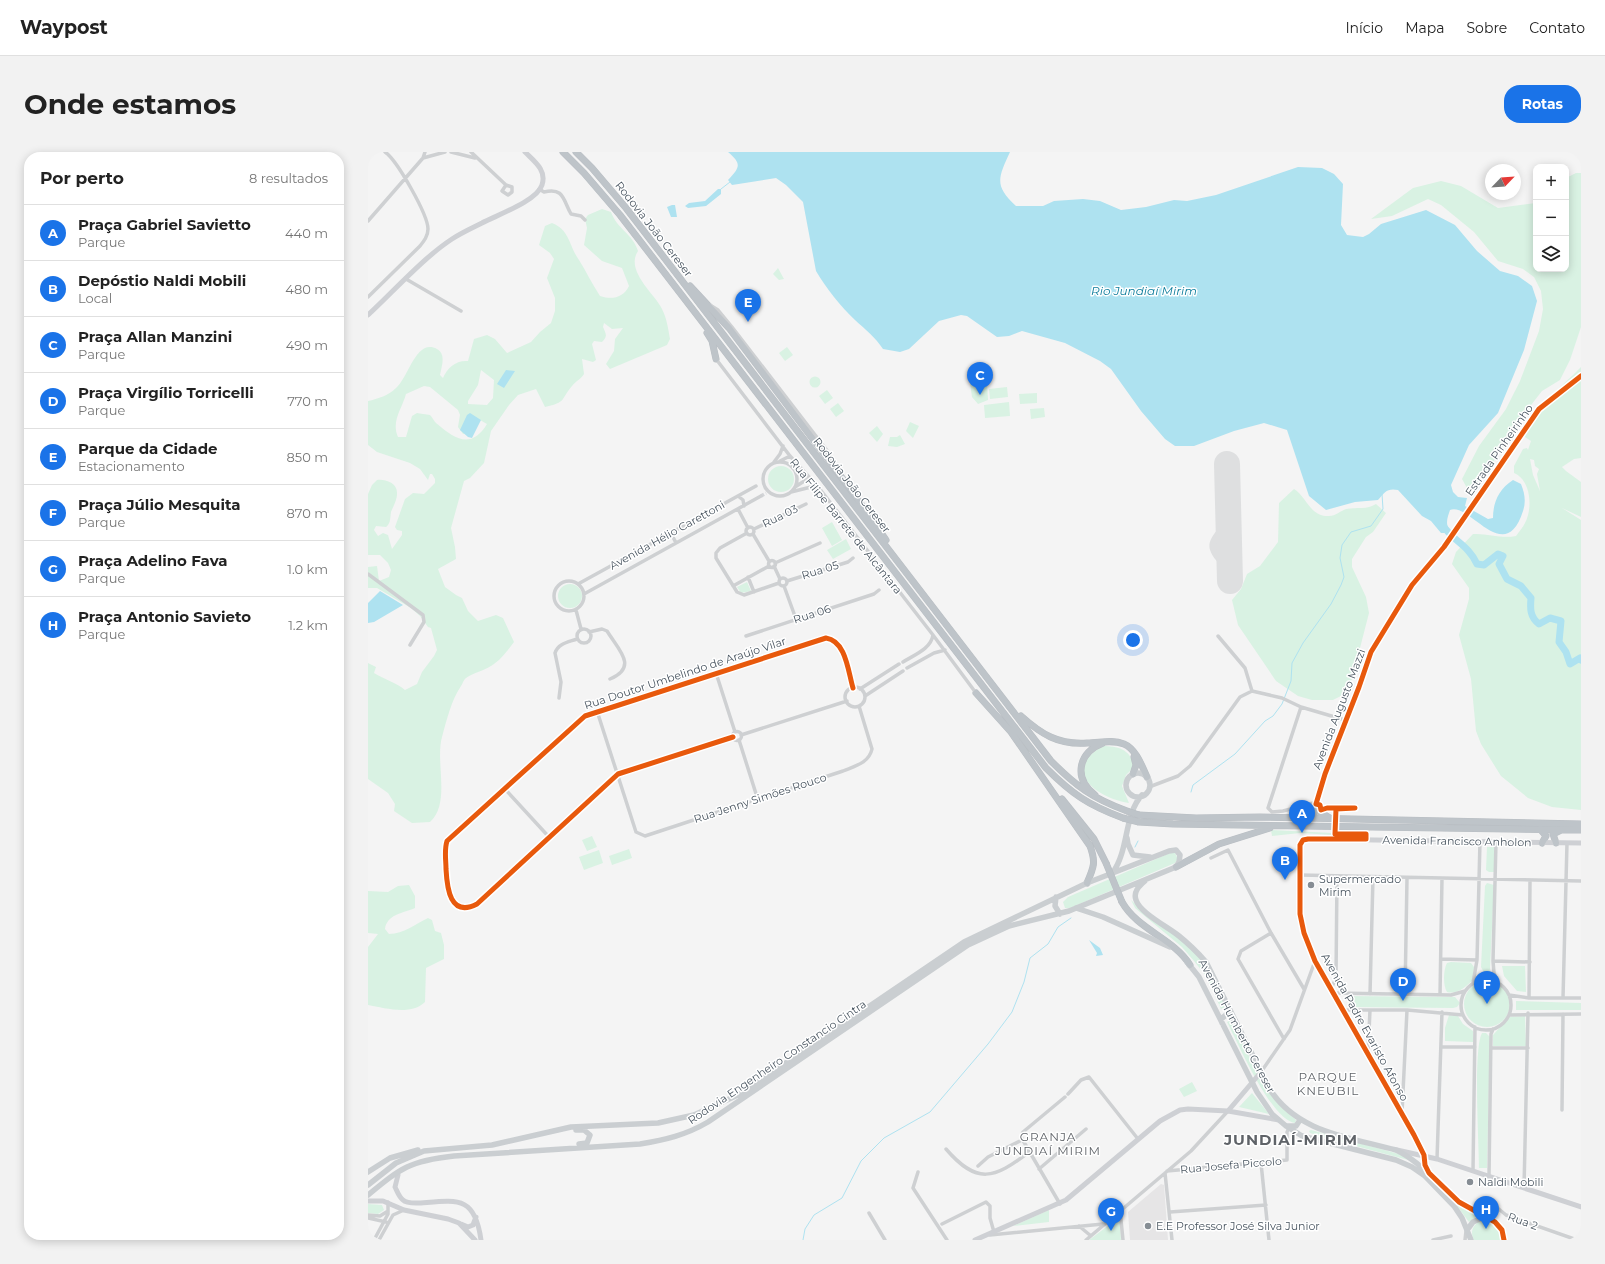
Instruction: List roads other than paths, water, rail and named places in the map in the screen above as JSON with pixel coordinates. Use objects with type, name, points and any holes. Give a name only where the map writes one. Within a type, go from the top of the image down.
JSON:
[{"type":"highway","name":"Rodovia João Cereser","points":[[563,152],[603,194],[1006,717]]},
{"type":"highway","name":"Rodovia João Cereser","points":[[576,152],[610,189],[1051,761],[1075,785],[1104,802],[1139,814],[1196,818],[1292,818]]},
{"type":"highway","points":[[674,272],[707,302],[729,328],[837,471],[886,540],[897,560]]},
{"type":"highway","points":[[689,305],[712,341],[716,359]]},
{"type":"highway","points":[[976,693],[1011,732],[1090,846],[1094,858],[1093,870],[1087,883]]},
{"type":"highway","points":[[1010,708],[1034,729],[1052,738],[1078,743],[1107,741],[1125,744],[1133,752],[1147,777]]},
{"type":"highway","points":[[1006,717],[1038,771],[1081,820],[1094,839],[1106,863],[1122,902],[1133,917],[1175,948],[1190,965]]},
{"type":"highway","points":[[1006,717],[1046,768],[1071,792],[1090,805],[1123,818],[1139,822],[1280,826],[1581,830]]},
{"type":"highway","points":[[1104,802],[1091,792],[1084,782],[1081,773],[1082,765],[1088,752],[1107,741]]},
{"type":"highway","points":[[1133,752],[1136,765],[1133,774]]},
{"type":"highway","points":[[1292,818],[1312,815],[1314,813],[1316,803]]},
{"type":"highway","points":[[1316,803],[1318,811],[1333,819]]},
{"type":"highway","points":[[1292,818],[1581,824]]},
{"type":"highway","points":[[1176,867],[1219,844],[1251,833],[1280,826]]},
{"type":"highway","points":[[1540,829],[1546,836],[1542,843]]},
{"type":"highway","points":[[1556,843],[1554,834],[1561,830]]},
{"type":"main road","points":[[1113,872],[1119,864],[1134,806],[1142,795],[1146,793],[1149,787],[1147,777],[1140,773],[1133,774],[1126,783],[1127,791],[1134,806]]},
{"type":"main road","points":[[1127,791],[1133,796],[1142,795]]},
{"type":"main road","points":[[1127,836],[1128,844],[1133,854],[1155,856]]},
{"type":"main road","name":"Rodovia Engenheiro Constancio Cintra","points":[[368,1185],[387,1169],[408,1157],[428,1151],[492,1145],[571,1127],[658,1124],[694,1115],[740,1094],[964,942],[1056,897],[1113,872],[1169,851],[1176,850],[1180,858],[1176,867],[1060,914],[1009,926],[968,945],[708,1122],[686,1134],[675,1138],[640,1144],[431,1158],[416,1162],[399,1170],[368,1195]]},
{"type":"main road","name":"Avenida Humberto Cereser","points":[[1149,878],[1136,890],[1135,895],[1138,903],[1147,913],[1191,946],[1206,962],[1269,1088],[1281,1104],[1300,1120],[1314,1127],[1396,1150],[1412,1159],[1459,1202],[1487,1216],[1499,1225],[1504,1240]]},
{"type":"main road","points":[[1056,897],[1055,906],[1060,914]]},
{"type":"main road","name":"Avenida Humberto Cereser","points":[[1076,908],[1096,914],[1165,944],[1190,965],[1199,977],[1252,1083],[1264,1103],[1279,1120],[1302,1136],[1396,1160],[1412,1167],[1425,1176],[1454,1206],[1462,1218],[1471,1240]]},
{"type":"main road","points":[[1223,1026],[1221,1019],[1228,1015],[1238,1028]]},
{"type":"main road","points":[[1288,1127],[1296,1126],[1300,1120]]},
{"type":"main road","points":[[1302,1136],[1306,1130],[1314,1127]]},
{"type":"main road","points":[[387,1169],[413,1158],[431,1153],[500,1147],[572,1130],[584,1130],[590,1135],[589,1140],[585,1144],[507,1150],[495,1153]]},
{"type":"main road","points":[[368,1172],[398,1155],[417,1150],[428,1151]]},
{"type":"main road","points":[[368,1201],[398,1175],[415,1166],[428,1162],[481,1154]]},
{"type":"main road","points":[[1467,1230],[1473,1222],[1487,1216]]},
{"type":"street","points":[[368,297],[426,239],[428,230],[427,222],[406,179],[393,159],[385,152]]},
{"type":"street","points":[[368,221],[406,179],[423,158],[425,152]]},
{"type":"street","points":[[423,158],[434,153],[445,152]]},
{"type":"street","points":[[451,152],[476,158]]},
{"type":"street","points":[[470,152],[506,185]]},
{"type":"street","points":[[368,315],[452,238],[508,210],[520,206],[535,195],[542,185],[543,173],[540,166],[524,152]]},
{"type":"street","points":[[539,190],[544,192],[551,190],[558,192],[565,200],[571,214],[580,216],[585,220]]},
{"type":"street","points":[[406,279],[461,311]]},
{"type":"street","name":"Rua Filipe Barrete de Alcântara","points":[[716,359],[790,456],[819,488],[945,650],[976,693]]},
{"type":"street","name":"Estrada Pinheirinho","points":[[1444,547],[1539,409],[1581,376]]},
{"type":"street","points":[[783,446],[780,454],[764,472],[762,483],[767,492],[778,496],[811,487],[819,488]]},
{"type":"street","points":[[773,463],[780,462],[790,456]]},
{"type":"street","points":[[780,462],[790,465],[796,472],[797,478],[795,488]]},
{"type":"street","points":[[792,492],[809,478]]},
{"type":"street","name":"Avenida Hélio Carettoni","points":[[576,610],[566,611],[558,606],[554,597],[560,584],[569,581],[578,584],[756,486]]},
{"type":"street","points":[[749,490],[754,500]]},
{"type":"street","points":[[738,496],[743,500],[744,506]]},
{"type":"street","name":"Avenida Hélio Carettoni","points":[[584,594],[761,496]]},
{"type":"street","name":"Rua 03","points":[[754,529],[806,504]]},
{"type":"street","points":[[738,509],[748,528],[747,533]]},
{"type":"street","points":[[748,528],[754,529],[753,534],[769,561],[769,566]]},
{"type":"street","points":[[753,534],[747,533],[717,552],[716,558],[733,586],[740,594],[754,592],[784,578],[787,581],[784,586]]},
{"type":"street","points":[[671,534],[676,543]]},
{"type":"street","points":[[733,586],[769,566],[820,543]]},
{"type":"street","name":"Avenida Augusto Mazzi","points":[[1316,803],[1324,774],[1359,687],[1370,652],[1412,585],[1444,547]]},
{"type":"street","name":"Rua 05","points":[[787,581],[848,562],[853,558]]},
{"type":"street","points":[[769,561],[772,560],[774,564],[796,618]]},
{"type":"street","points":[[368,574],[423,615],[424,622],[410,645]]},
{"type":"street","points":[[748,577],[754,592]]},
{"type":"street","points":[[578,584],[584,594],[583,604],[576,610],[581,629]]},
{"type":"street","name":"Rua 06","points":[[746,636],[796,618],[874,594],[879,590]]},
{"type":"street","points":[[581,629],[589,632],[602,629],[606,631],[625,661],[626,666],[623,672],[610,679]]},
{"type":"street","points":[[578,639],[577,634],[581,629]]},
{"type":"street","points":[[578,639],[581,642],[588,642],[590,638],[589,632]]},
{"type":"street","points":[[903,662],[929,646],[933,635]]},
{"type":"street","points":[[1218,636],[1245,668],[1252,691]]},
{"type":"street","name":"Rua Doutor Umbelindo de Araújo Vilar","points":[[549,837],[482,900],[467,908],[456,905],[447,885],[446,845],[451,837],[575,723],[585,716],[826,638],[835,640],[842,648],[853,688]]},
{"type":"street","points":[[560,698],[562,682],[555,653],[556,649],[561,645],[578,639]]},
{"type":"street","points":[[929,646],[934,653]]},
{"type":"street","points":[[907,668],[934,653],[945,650]]},
{"type":"street","points":[[909,658],[913,664]]},
{"type":"street","points":[[860,689],[865,696],[864,702],[859,706],[852,706],[847,701],[847,693],[853,688],[860,689],[899,664]]},
{"type":"street","points":[[893,669],[897,675]]},
{"type":"street","points":[[865,696],[903,671]]},
{"type":"street","points":[[716,673],[735,732],[733,734],[733,738]]},
{"type":"street","points":[[1149,787],[1178,776],[1190,766],[1240,696],[1252,691],[1284,699],[1301,707],[1345,720]]},
{"type":"street","points":[[741,735],[847,701]]},
{"type":"street","name":"Rua Jenny Simões Rouco","points":[[618,774],[636,832],[645,836],[758,800],[843,771],[864,762],[871,754],[872,744],[859,706]]},
{"type":"street","points":[[1301,707],[1268,808],[1272,812],[1284,811],[1316,803]]},
{"type":"street","points":[[597,711],[618,774]]},
{"type":"street","points":[[735,732],[739,732],[741,735]]},
{"type":"street","points":[[741,735],[739,740],[758,800]]},
{"type":"street","points":[[504,788],[549,837],[618,774],[733,738],[739,740]]},
{"type":"street","name":"Avenida Francisco Anholon","points":[[1308,838],[1581,843]]},
{"type":"street","name":"Avenida Padre Evaristo Afonso","points":[[1308,838],[1303,840],[1300,846],[1302,923],[1315,960],[1424,1155],[1425,1166],[1429,1174]]},
{"type":"street","points":[[1473,983],[1477,960],[1480,841]]},
{"type":"street","points":[[1496,842],[1494,973],[1498,983],[1509,995],[1511,1005],[1509,1015],[1499,1026],[1486,1030],[1475,1027],[1468,1022],[1463,1015],[1461,1003],[1465,991],[1473,983],[1488,980],[1498,983]]},
{"type":"street","points":[[1563,998],[1567,843]]},
{"type":"street","points":[[1211,858],[1228,850],[1271,933],[1304,988]]},
{"type":"street","points":[[1300,875],[1581,882]]},
{"type":"street","points":[[1337,876],[1336,978],[1333,991],[1370,994],[1440,995],[1451,995],[1465,991]]},
{"type":"street","points":[[1370,994],[1373,877]]},
{"type":"street","points":[[1405,994],[1408,878]]},
{"type":"street","points":[[1440,995],[1442,878]]},
{"type":"street","points":[[1529,998],[1530,880]]},
{"type":"street","points":[[1271,933],[1241,950],[1238,954],[1238,959],[1284,1038]]},
{"type":"street","points":[[1441,959],[1477,960]]},
{"type":"street","points":[[1086,1240],[1103,1224],[1191,1151],[1261,1072],[1290,1030],[1315,960]]},
{"type":"street","points":[[1493,961],[1530,962]]},
{"type":"street","points":[[1509,995],[1529,998],[1581,998]]},
{"type":"street","points":[[1343,1010],[1407,1010],[1463,1015]]},
{"type":"street","points":[[1368,1053],[1370,1010]]},
{"type":"street","points":[[1402,1114],[1407,1010]]},
{"type":"street","points":[[1437,1159],[1442,1012]]},
{"type":"street","points":[[1509,1015],[1528,1013],[1581,1014]]},
{"type":"street","points":[[1524,1188],[1528,1013]]},
{"type":"street","points":[[1562,1110],[1563,1014]]},
{"type":"street","points":[[1473,1171],[1475,1027]]},
{"type":"street","points":[[1489,1176],[1491,1048],[1493,1029]]},
{"type":"street","points":[[1360,1039],[1365,1039],[1369,1036]]},
{"type":"street","points":[[1441,1047],[1475,1047]]},
{"type":"street","points":[[1491,1048],[1528,1048]]},
{"type":"street","points":[[1060,1204],[1022,1140],[1023,1132],[1066,1096],[1081,1080],[1089,1077],[1138,1139]]},
{"type":"street","points":[[975,1240],[1060,1204],[1160,1121],[1180,1110],[1228,1111],[1279,1120]]},
{"type":"street","name":"Rua Josefa Piccolo","points":[[1166,1172],[1287,1160],[1288,1127]]},
{"type":"street","points":[[1039,1169],[1086,1129]]},
{"type":"street","points":[[978,1166],[988,1156],[1022,1140]]},
{"type":"street","points":[[946,1149],[966,1169],[981,1175],[992,1174],[1016,1163],[1029,1152]]},
{"type":"street","points":[[1396,1150],[1437,1159],[1581,1207]]},
{"type":"street","points":[[1261,1163],[1269,1240]]},
{"type":"street","points":[[918,1172],[913,1188],[947,1240]]},
{"type":"street","points":[[1166,1172],[1172,1240]]},
{"type":"street","points":[[398,1175],[395,1187],[402,1200],[406,1202],[418,1203],[457,1201],[469,1207],[476,1217],[481,1240]]},
{"type":"street","points":[[368,1201],[379,1200],[388,1202],[404,1210],[448,1219],[471,1226],[475,1223],[476,1217]]},
{"type":"street","points":[[374,1240],[389,1210],[388,1202]]},
{"type":"street","points":[[942,1224],[986,1202],[990,1206],[990,1218],[994,1232]]},
{"type":"street","points":[[1170,1212],[1266,1205]]},
{"type":"street","name":"Rua 2","points":[[1494,1205],[1506,1214],[1578,1240]]},
{"type":"street","points":[[368,1216],[380,1216],[389,1210]]},
{"type":"street","points":[[379,1240],[395,1213],[404,1210]]},
{"type":"street","points":[[1120,1210],[1123,1240]]},
{"type":"street","points":[[869,1213],[885,1240]]},
{"type":"street","points":[[368,1216],[378,1222],[389,1222]]},
{"type":"street","points":[[378,1222],[379,1230]]},
{"type":"street","points":[[458,1223],[475,1240]]},
{"type":"street","points":[[987,1235],[1103,1224]]},
{"type":"street","points":[[1078,1226],[1087,1231],[1091,1236]]},
{"type":"street","points":[[1465,1240],[1467,1230]]},
{"type":"street","points":[[1433,1240],[1451,1236]]},
{"type":"water","points":[[728,152],[1010,152],[1000,181],[1004,193],[1016,206],[1043,206],[1054,201],[1083,199],[1100,201],[1121,210],[1146,207],[1174,200],[1187,201],[1216,195],[1298,167],[1322,168],[1334,174],[1343,184],[1341,225],[1347,235],[1363,237],[1381,224],[1426,210],[1455,225],[1477,251],[1500,271],[1518,276],[1532,286],[1537,301],[1524,350],[1498,413],[1469,445],[1451,485],[1453,492],[1458,497],[1467,498],[1465,506],[1488,519],[1493,518],[1494,507],[1498,496],[1504,487],[1513,480],[1521,484],[1525,501],[1523,511],[1515,527],[1507,534],[1497,533],[1458,510],[1450,510],[1447,522],[1449,529],[1444,533],[1441,533],[1431,521],[1422,516],[1398,490],[1386,491],[1378,500],[1355,502],[1326,510],[1309,496],[1287,430],[1264,423],[1234,431],[1194,446],[1175,446],[1165,439],[1141,411],[1111,369],[1100,361],[1065,343],[1022,331],[1009,336],[997,337],[967,316],[961,315],[939,321],[909,349],[900,352],[883,349],[874,337],[839,303],[816,271],[803,202],[786,185],[776,178],[732,185],[728,180],[738,166],[736,160]]},
{"type":"water","points":[[718,189],[721,189],[721,194],[706,206],[688,208],[685,206],[689,203],[705,201]]},
{"type":"water","points":[[675,205],[677,217],[671,217],[667,207]]},
{"type":"water","points":[[506,370],[515,371],[504,388],[497,384]]},
{"type":"water","points":[[470,413],[481,420],[472,438],[468,437],[460,430],[467,415]]},
{"type":"water","points":[[380,591],[403,605],[374,622],[368,623],[368,603]]},
{"type":"water","points":[[1089,940],[1100,948],[1103,955],[1096,956],[1097,953]]},
{"type":"waterway","points":[[721,189],[730,182]]},
{"type":"waterway","points":[[1191,792],[1193,785],[1235,754],[1265,721],[1273,716],[1282,704],[1291,681],[1292,663],[1303,643],[1331,604],[1341,585],[1344,577],[1340,558],[1342,545],[1351,532],[1371,526],[1383,509],[1382,494]]},
{"type":"waterway","name":"Rio Jundiaí Mirim","points":[[1442,524],[1450,535],[1465,547],[1477,564],[1484,565],[1498,554],[1503,556],[1499,564],[1507,579],[1521,586],[1531,598],[1531,609],[1534,619],[1539,624],[1550,618],[1561,621],[1559,642],[1566,652],[1570,664],[1580,658],[1581,660]]},
{"type":"waterway","points":[[1135,847],[1138,841]]},
{"type":"waterway","points":[[803,1240],[805,1229],[814,1215],[842,1198],[861,1161],[884,1138],[930,1112],[988,1044],[1012,1012],[1024,982],[1030,958],[1048,944],[1058,927],[1071,918]]},
{"type":"tunnel","points":[[761,496],[766,493]]},
{"type":"place","name":"Parque da Cidade","points":[[748,322]]},
{"type":"place","name":"Praça Allan Manzini","points":[[980,395]]},
{"type":"place","name":"Praça Gabriel Savietto","points":[[1302,833]]},
{"type":"place","name":"Depóstio Naldi Mobili","points":[[1285,880]]},
{"type":"place","name":"Supermercado Mirim","points":[[1311,885]]},
{"type":"place","name":"Praça Virgílio Torricelli","points":[[1403,1001]]},
{"type":"place","name":"Praça Júlio Mesquita","points":[[1487,1004]]},
{"type":"place","name":"Naldi Mobili","points":[[1470,1182]]},
{"type":"place","name":"E.E Professor José Silva Junior","points":[[1148,1226]]},
{"type":"place","name":"Praça Antonio Savieto","points":[[1486,1229]]},
{"type":"place","name":"Praça Adelino Fava","points":[[1111,1231]]},
{"type":"district","name":"PARQUE KNEUBIL","points":[[1328,1083]]},
{"type":"district","name":"JUNDIAÍ-MIRIM","points":[[1291,1139]]},
{"type":"district","name":"GRANJA JUNDIAÍ MIRIM","points":[[1048,1143]]}]
